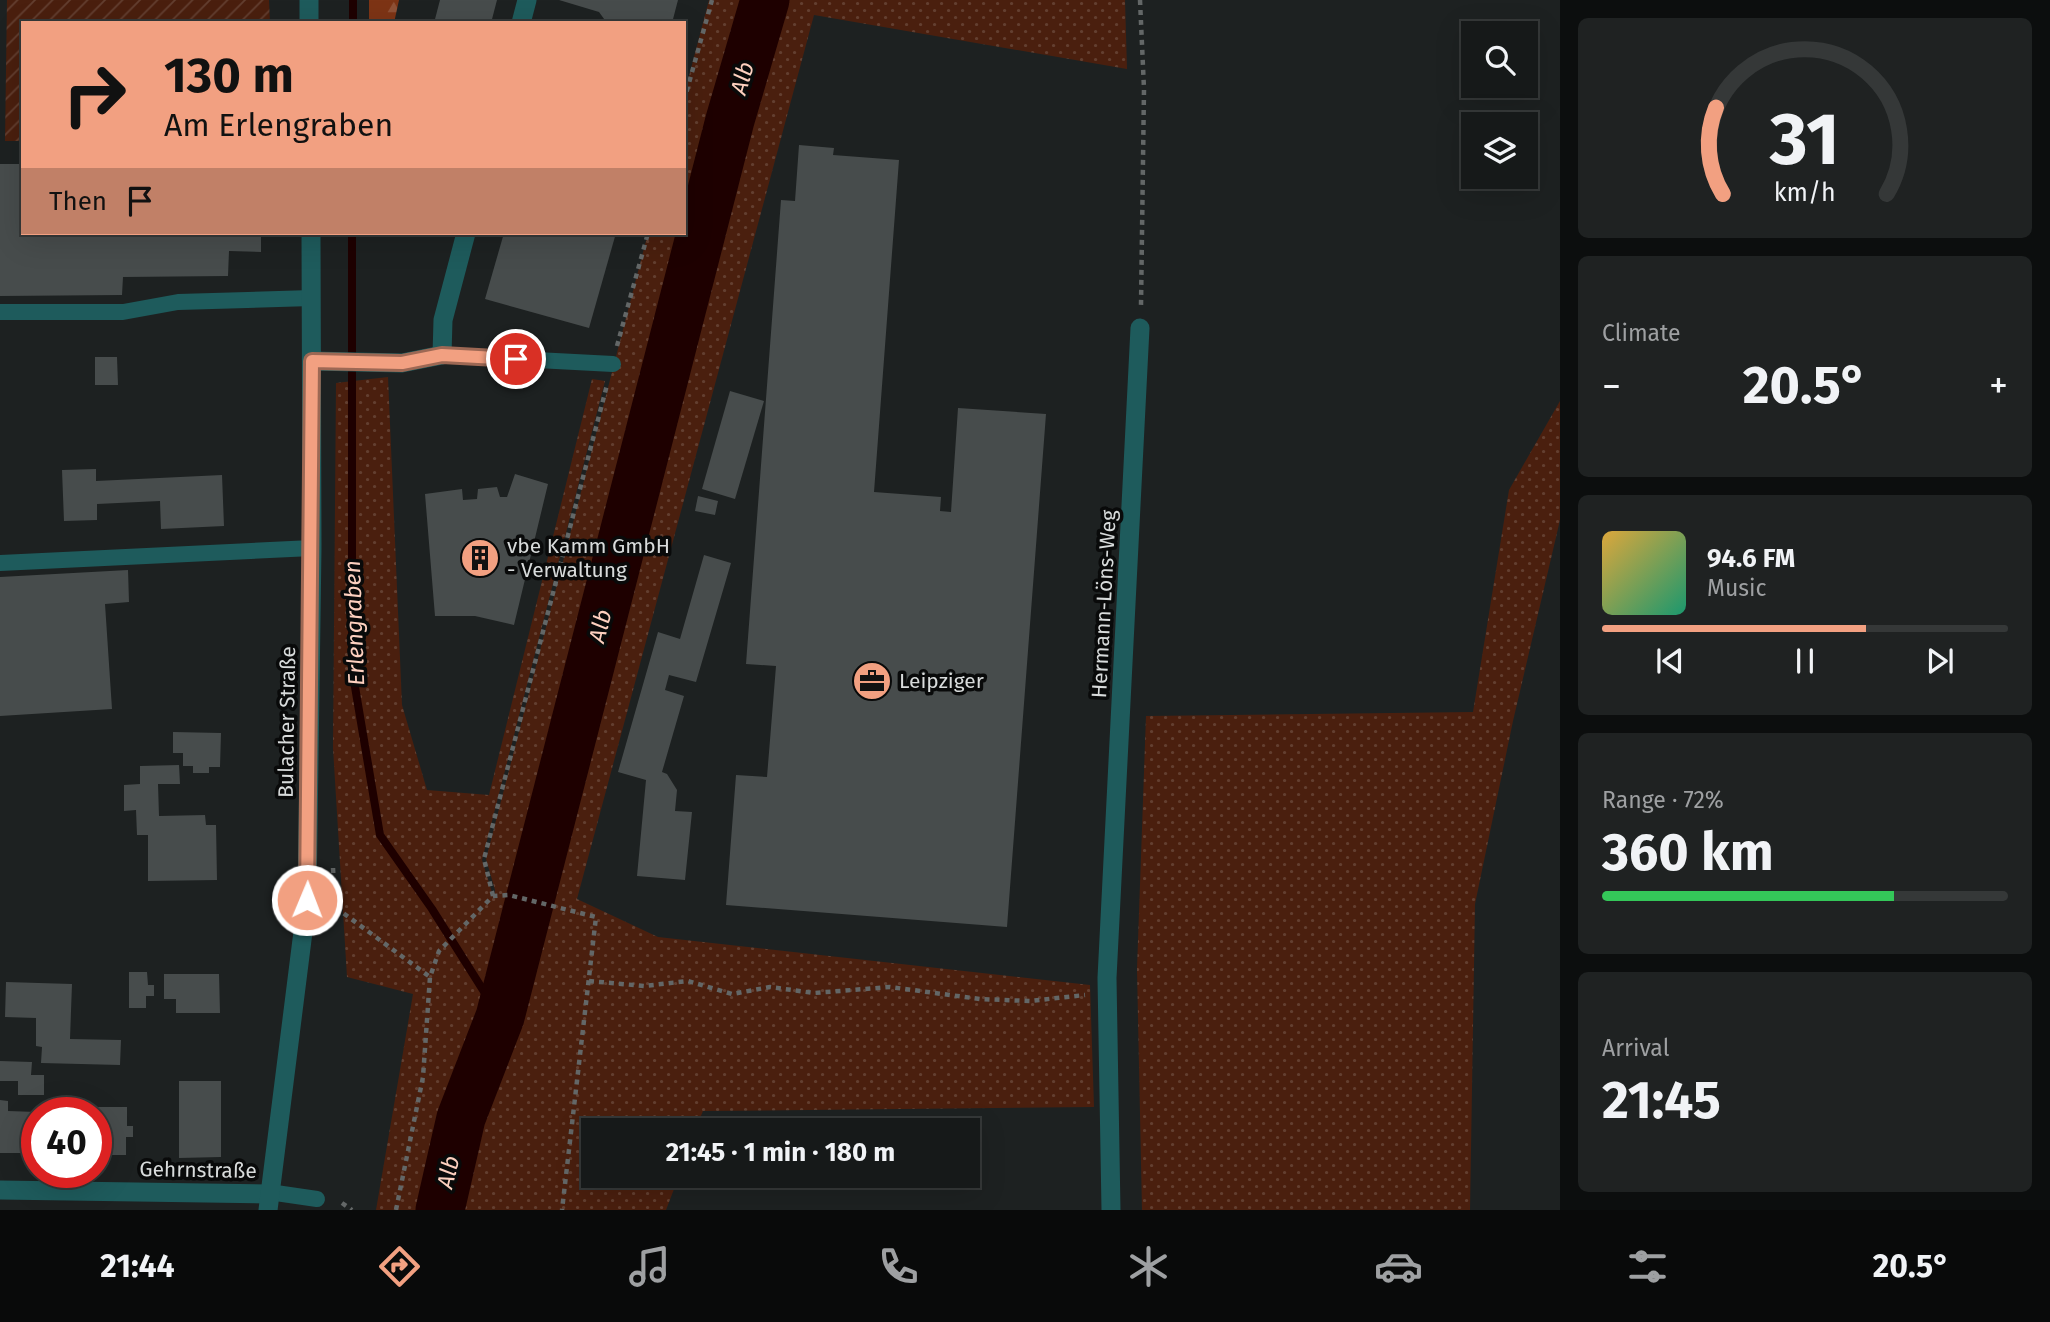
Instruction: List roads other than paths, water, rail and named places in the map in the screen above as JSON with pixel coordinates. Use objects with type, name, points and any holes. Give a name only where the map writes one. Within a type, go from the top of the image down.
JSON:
[{"type":"street","points":[[309,0],[309,21]]},
{"type":"street","points":[[521,21],[527,0]]},
{"type":"street","name":"Bulacher Straße","points":[[269,1199],[307,900],[312,548],[311,235]]},
{"type":"street","points":[[312,361],[402,363],[442,355],[443,320],[465,235]]},
{"type":"street","name":"Hermann-Löns-Weg","points":[[1111,1210],[1107,992],[1140,328]]},
{"type":"street","name":"Gehrnstraße","points":[[0,1190],[269,1199]]},
{"type":"lane","points":[[0,312],[123,312],[178,302],[312,299]]},
{"type":"lane","points":[[442,355],[613,364]]},
{"type":"lane","points":[[0,563],[312,548]]},
{"type":"lane","points":[[269,1199],[317,1199]]},
{"type":"waterway","name":"Erlengraben","points":[[353,0],[353,21]]},
{"type":"waterway","name":"Alb","points":[[440,1210],[461,1118],[500,1017],[730,120],[765,0]]},
{"type":"waterway","name":"Erlengraben","points":[[352,235],[352,669],[380,835],[432,909],[500,1017]]},
{"type":"place","name":"vbe Kamm GmbH - Verwaltung","points":[[480,558]]},
{"type":"place","name":"Leipziger","points":[[872,681]]}]
